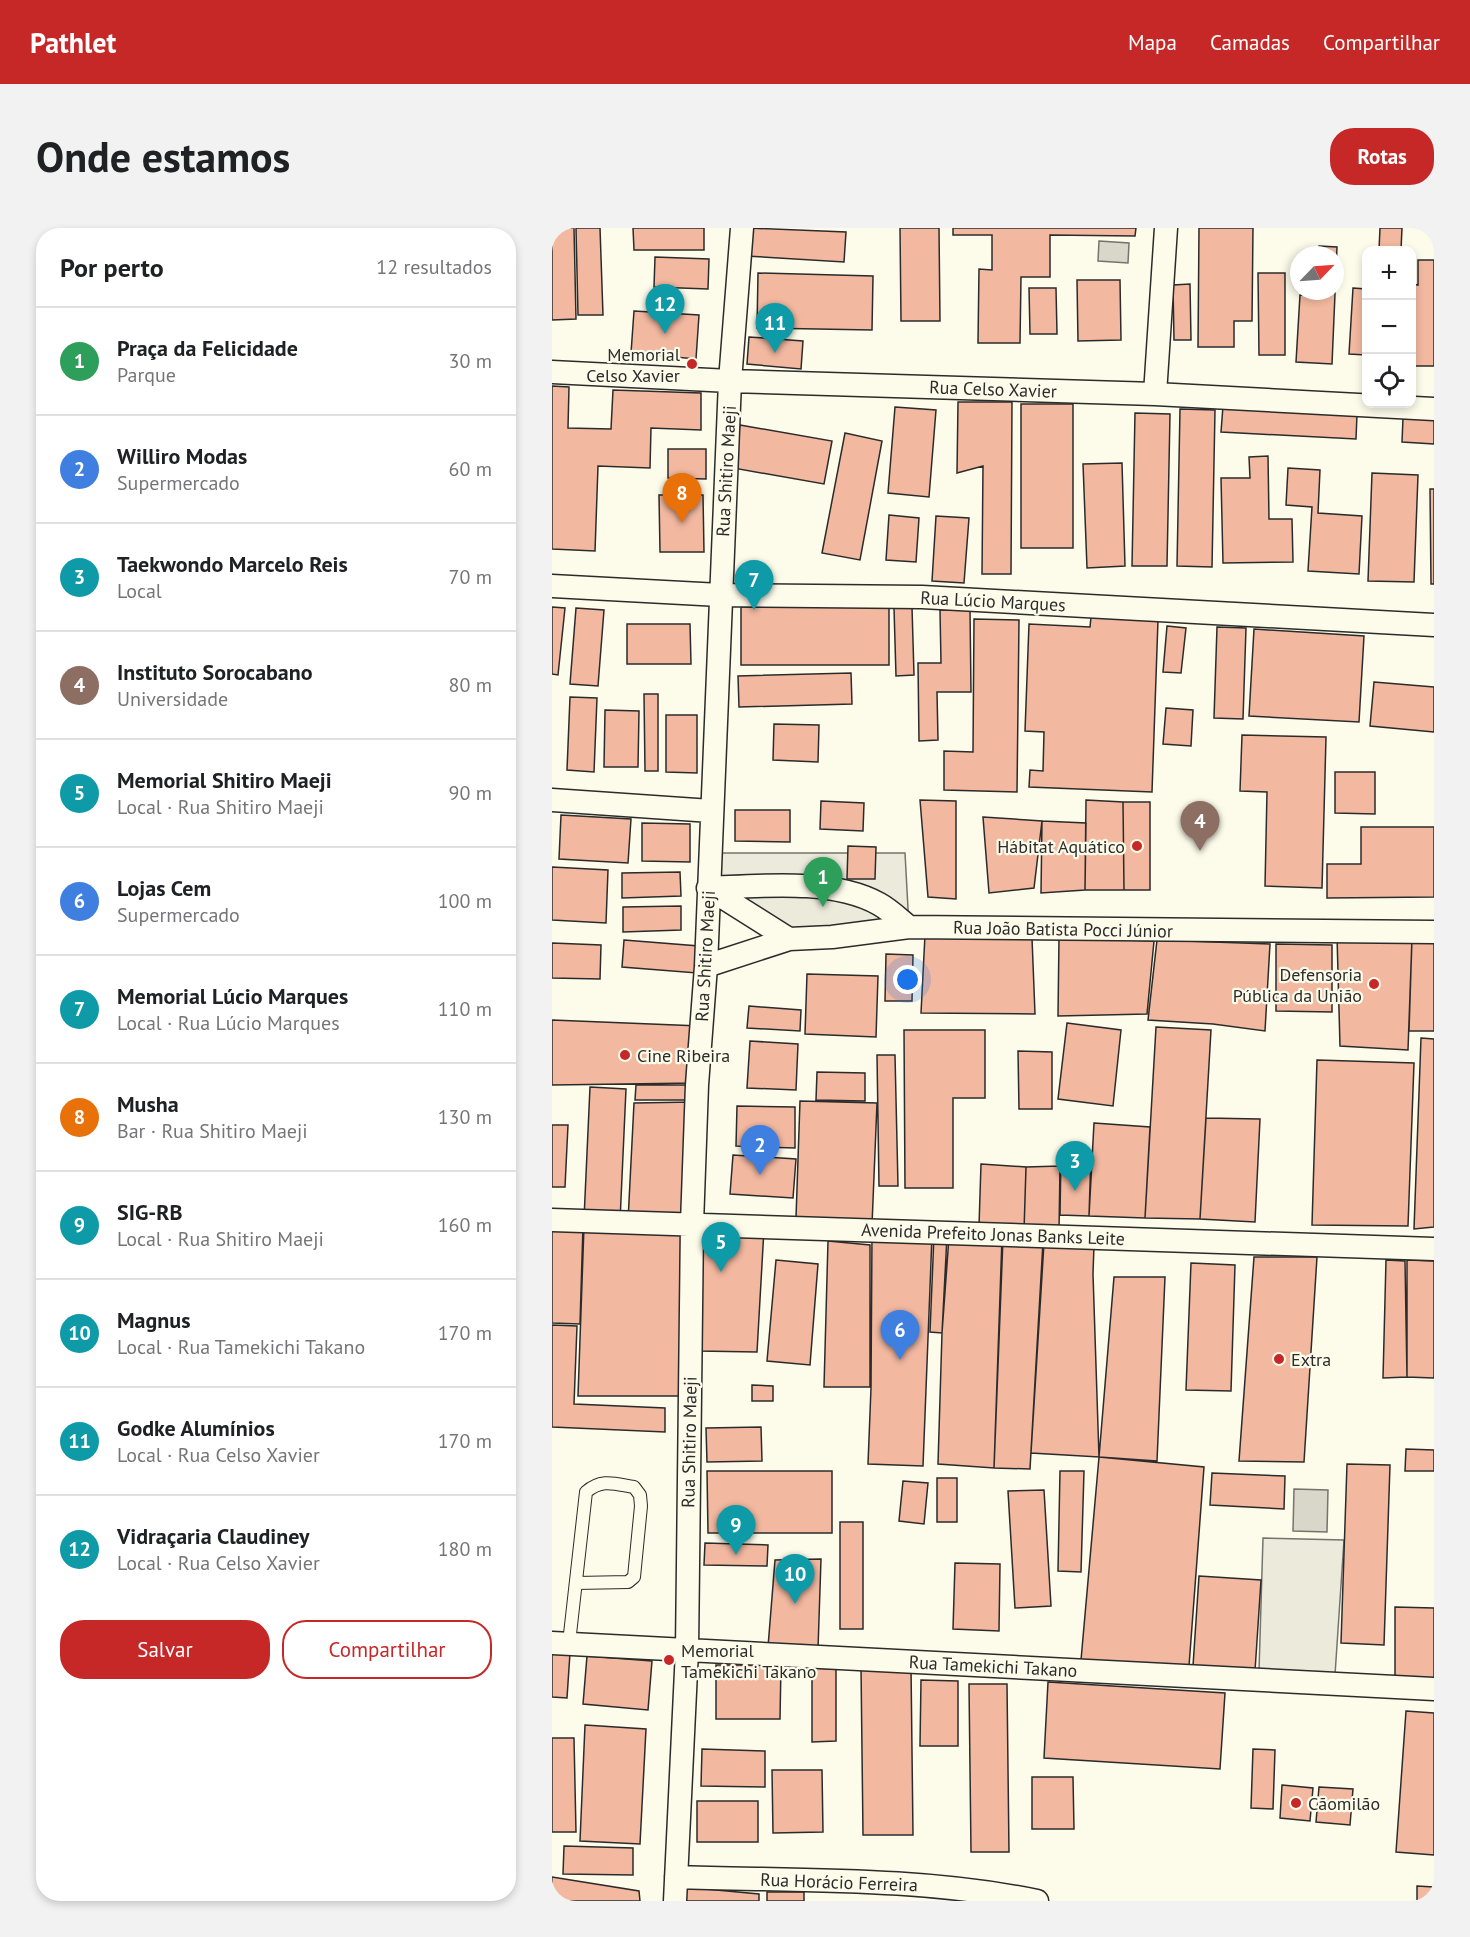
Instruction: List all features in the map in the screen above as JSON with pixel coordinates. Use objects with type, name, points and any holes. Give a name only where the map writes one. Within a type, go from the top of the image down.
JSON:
[{"type":"street","name":"Rua Shitiro Maeji","points":[[675,1901],[687,1650],[692,1224],[706,966],[730,381],[742,228]]},
{"type":"street","points":[[1155,394],[1166,228]]},
{"type":"street","name":"Rua Celso Xavier","points":[[552,372],[730,381],[1155,394],[1434,408]]},
{"type":"street","name":"Rua Lúcio Marques","points":[[552,586],[720,595],[922,597],[1434,625]]},
{"type":"street","points":[[552,800],[711,811]]},
{"type":"street","points":[[708,888],[774,885],[838,891],[878,903],[909,927]]},
{"type":"street","points":[[708,888],[789,939]]},
{"type":"street","name":"Rua João Batista Pocci Júnior","points":[[706,966],[789,939],[832,937],[909,927],[1434,932]]},
{"type":"street","name":"Avenida Prefeito Jonas Banks Leite","points":[[552,1220],[1434,1249]]},
{"type":"street","name":"Rua Tamekichi Takano","points":[[560,1643],[1434,1689]]},
{"type":"street","name":"Rua Horácio Ferreira","points":[[676,1877],[938,1885],[1037,1901]]},
{"type":"lane","points":[[560,1643],[576,1583],[585,1492],[593,1485],[604,1482],[634,1487],[640,1495],[641,1506],[632,1580],[576,1583]]},
{"type":"shaded area","points":[[1099,241],[1129,243],[1128,263],[1098,261]]},
{"type":"shaded area","points":[[710,853],[905,853],[909,927],[789,939],[708,888]]},
{"type":"shaded area","points":[[1294,1489],[1328,1490],[1327,1532],[1293,1531]]},
{"type":"shaded area","points":[[1263,1538],[1344,1540],[1335,1675],[1259,1671]]},
{"type":"building","points":[[552,228],[574,228],[576,319],[552,320]]},
{"type":"building","points":[[576,228],[600,228],[603,315],[578,315]]},
{"type":"building","points":[[633,228],[704,228],[704,250],[634,250]]},
{"type":"building","points":[[748,228],[846,232],[844,262],[746,256]]},
{"type":"building","points":[[900,228],[939,228],[940,321],[901,321]]},
{"type":"building","points":[[953,228],[1136,228],[1135,236],[1050,235],[1050,277],[1021,277],[1020,343],[978,343],[979,269],[992,270],[992,235],[953,235]]},
{"type":"building","points":[[1199,228],[1253,228],[1252,321],[1234,321],[1234,347],[1198,347]]},
{"type":"building","points":[[1380,228],[1402,228],[1401,246],[1379,246]]},
{"type":"building","points":[[655,257],[709,259],[708,289],[654,287]]},
{"type":"building","points":[[1418,260],[1434,260],[1434,366],[1416,366],[1416,285],[1418,285]]},
{"type":"building","points":[[758,273],[873,276],[872,330],[757,328]]},
{"type":"building","points":[[1258,273],[1285,273],[1285,355],[1259,355]]},
{"type":"building","points":[[1077,280],[1120,280],[1121,340],[1078,341]]},
{"type":"building","points":[[1190,284],[1191,340],[1174,340],[1173,285]]},
{"type":"building","points":[[1029,288],[1056,288],[1057,334],[1030,334]]},
{"type":"building","points":[[1353,288],[1362,289],[1362,355],[1349,354]]},
{"type":"building","points":[[1300,300],[1335,300],[1332,364],[1296,362]]},
{"type":"building","points":[[634,311],[699,315],[696,359],[631,353]]},
{"type":"building","points":[[749,337],[803,341],[801,369],[747,364]]},
{"type":"building","points":[[552,386],[569,387],[568,428],[611,429],[613,390],[701,393],[701,430],[651,428],[650,468],[598,466],[595,551],[552,549]]},
{"type":"building","points":[[958,402],[1012,402],[1011,574],[982,574],[983,466],[957,473]]},
{"type":"building","points":[[1021,404],[1073,404],[1073,548],[1021,548]]},
{"type":"building","points":[[1223,406],[1357,414],[1356,439],[1221,432]]},
{"type":"building","points":[[895,407],[936,410],[929,497],[888,493]]},
{"type":"building","points":[[1180,409],[1215,410],[1212,567],[1177,566]]},
{"type":"building","points":[[1135,413],[1170,414],[1167,566],[1132,566]]},
{"type":"building","points":[[1403,418],[1434,420],[1434,444],[1402,442]]},
{"type":"building","points":[[740,425],[832,441],[824,484],[733,468]]},
{"type":"building","points":[[845,433],[882,441],[860,560],[822,553]]},
{"type":"building","points":[[668,449],[706,449],[706,479],[668,478]]},
{"type":"building","points":[[1268,456],[1269,519],[1292,519],[1293,562],[1223,563],[1221,478],[1250,478],[1249,457]]},
{"type":"building","points":[[1122,463],[1125,566],[1087,568],[1083,464]]},
{"type":"building","points":[[1288,468],[1320,470],[1318,513],[1362,516],[1359,574],[1308,571],[1312,507],[1286,505]]},
{"type":"building","points":[[1372,473],[1418,475],[1414,582],[1368,581]]},
{"type":"building","points":[[1430,489],[1434,489],[1434,584],[1431,584]]},
{"type":"building","points":[[659,495],[703,495],[704,552],[660,552]]},
{"type":"building","points":[[889,515],[919,518],[916,562],[886,560]]},
{"type":"building","points":[[936,516],[969,518],[964,583],[932,581]]},
{"type":"building","points":[[552,607],[565,608],[558,675],[552,674]]},
{"type":"building","points":[[741,607],[889,607],[889,665],[741,665]]},
{"type":"building","points":[[912,607],[914,675],[896,676],[894,608]]},
{"type":"building","points":[[576,608],[604,610],[598,686],[570,684]]},
{"type":"building","points":[[940,610],[970,610],[971,692],[937,692],[938,740],[919,741],[918,663],[941,663]]},
{"type":"building","points":[[1091,617],[1158,620],[1152,792],[1029,787],[1030,770],[1043,771],[1044,732],[1025,731],[1029,624],[1090,627]]},
{"type":"building","points":[[974,619],[1019,620],[1017,792],[944,790],[944,751],[973,752]]},
{"type":"building","points":[[627,624],[690,624],[691,664],[627,664]]},
{"type":"building","points":[[1167,626],[1186,628],[1181,673],[1163,672]]},
{"type":"building","points":[[1217,627],[1246,628],[1243,719],[1214,718]]},
{"type":"building","points":[[1254,629],[1364,636],[1359,722],[1249,716]]},
{"type":"building","points":[[851,673],[852,704],[739,707],[738,676]]},
{"type":"building","points":[[1374,682],[1434,687],[1434,732],[1370,726]]},
{"type":"building","points":[[644,694],[658,694],[658,771],[645,771]]},
{"type":"building","points":[[570,697],[597,698],[594,772],[567,770]]},
{"type":"building","points":[[1166,708],[1193,710],[1191,746],[1163,744]]},
{"type":"building","points":[[605,710],[639,711],[638,767],[604,767]]},
{"type":"building","points":[[666,715],[697,715],[697,773],[666,772]]},
{"type":"building","points":[[774,724],[819,725],[818,762],[773,760]]},
{"type":"building","points":[[1242,735],[1326,737],[1322,888],[1265,886],[1267,792],[1240,791]]},
{"type":"building","points":[[1335,772],[1375,772],[1375,814],[1335,813]]},
{"type":"building","points":[[920,800],[956,801],[956,899],[928,897]]},
{"type":"building","points":[[1086,800],[1123,802],[1124,890],[1085,890]]},
{"type":"building","points":[[821,801],[864,803],[863,831],[820,829]]},
{"type":"building","name":"Hábitat Aquático","points":[[1123,802],[1150,802],[1150,890],[1124,890]]},
{"type":"building","points":[[735,810],[790,810],[790,842],[735,841]]},
{"type":"building","points":[[561,815],[631,819],[628,863],[559,859]]},
{"type":"building","points":[[983,817],[1042,821],[1034,888],[989,893]]},
{"type":"building","points":[[1042,821],[1086,823],[1085,890],[1041,893]]},
{"type":"building","points":[[642,823],[690,824],[690,862],[642,861]]},
{"type":"building","points":[[1361,827],[1434,827],[1434,897],[1327,898],[1327,864],[1361,864]]},
{"type":"building","points":[[848,846],[876,847],[875,879],[847,879]]},
{"type":"building","points":[[552,867],[608,870],[606,923],[552,920]]},
{"type":"building","points":[[680,872],[681,896],[622,898],[622,873]]},
{"type":"building","points":[[681,906],[681,930],[623,932],[623,907]]},
{"type":"building","points":[[925,935],[1032,938],[1035,1014],[921,1013]]},
{"type":"building","name":"Defensoria Pública da União","points":[[1337,936],[1412,938],[1408,1050],[1340,1046]]},
{"type":"building","points":[[1059,938],[1154,941],[1147,1014],[1058,1016]]},
{"type":"building","points":[[1412,938],[1434,938],[1434,1031],[1409,1031]]},
{"type":"building","points":[[624,940],[699,946],[697,973],[622,967]]},
{"type":"building","points":[[1157,940],[1270,944],[1265,1031],[1213,1024],[1148,1020]]},
{"type":"building","points":[[552,943],[601,945],[600,979],[552,978]]},
{"type":"building","points":[[1276,944],[1332,945],[1332,1012],[1276,1011]]},
{"type":"building","points":[[886,954],[913,955],[912,1001],[885,1001]]},
{"type":"building","points":[[807,974],[878,976],[876,1037],[805,1034]]},
{"type":"building","points":[[749,1006],[801,1010],[800,1031],[747,1028]]},
{"type":"building","name":"Cine Ribeira","points":[[552,1020],[700,1026],[695,1083],[552,1085]]},
{"type":"building","points":[[1067,1023],[1121,1030],[1113,1106],[1058,1099]]},
{"type":"building","points":[[1156,1027],[1211,1030],[1200,1219],[1145,1218]]},
{"type":"building","points":[[904,1030],[985,1030],[985,1098],[953,1098],[953,1188],[905,1188]]},
{"type":"building","points":[[1421,1038],[1434,1039],[1434,1227],[1414,1229]]},
{"type":"building","points":[[750,1041],[798,1044],[796,1090],[747,1088]]},
{"type":"building","points":[[1018,1051],[1052,1052],[1052,1109],[1019,1109]]},
{"type":"building","points":[[877,1055],[895,1055],[898,1186],[879,1186]]},
{"type":"building","points":[[1317,1060],[1414,1063],[1408,1226],[1312,1225]]},
{"type":"building","points":[[817,1072],[865,1073],[865,1101],[816,1100]]},
{"type":"building","points":[[636,1085],[695,1085],[695,1100],[635,1100]]},
{"type":"building","points":[[590,1087],[626,1089],[620,1221],[584,1219]]},
{"type":"building","points":[[800,1101],[877,1103],[872,1225],[796,1218]]},
{"type":"building","points":[[694,1102],[688,1221],[628,1221],[634,1103]]},
{"type":"building","points":[[737,1106],[795,1107],[795,1148],[736,1146]]},
{"type":"building","points":[[1206,1118],[1260,1119],[1255,1222],[1200,1219]]},
{"type":"building","points":[[1094,1123],[1150,1127],[1145,1218],[1089,1216]]},
{"type":"building","points":[[552,1125],[568,1125],[565,1187],[552,1187]]},
{"type":"building","points":[[1061,1154],[1091,1154],[1089,1216],[1060,1215]]},
{"type":"building","points":[[733,1155],[796,1159],[793,1198],[730,1194]]},
{"type":"building","points":[[981,1164],[1026,1167],[1024,1231],[979,1226]]},
{"type":"building","points":[[1060,1166],[1059,1232],[1024,1231],[1026,1167]]},
{"type":"building","points":[[552,1224],[583,1226],[580,1324],[552,1323]]},
{"type":"building","points":[[584,1226],[689,1227],[682,1396],[578,1396]]},
{"type":"building","points":[[699,1228],[764,1229],[757,1352],[698,1351]]},
{"type":"building","points":[[872,1234],[932,1236],[923,1466],[868,1464]]},
{"type":"building","points":[[934,1235],[947,1236],[942,1333],[930,1332]]},
{"type":"building","points":[[949,1237],[1002,1238],[994,1468],[938,1464],[942,1333]]},
{"type":"building","points":[[1003,1238],[1043,1242],[1030,1469],[994,1468]]},
{"type":"building","points":[[828,1241],[870,1245],[870,1387],[824,1387]]},
{"type":"building","points":[[1044,1243],[1094,1245],[1099,1457],[1031,1453]]},
{"type":"building","name":"Extra","points":[[1254,1257],[1317,1257],[1304,1462],[1239,1461]]},
{"type":"building","points":[[776,1260],[818,1264],[810,1365],[767,1361]]},
{"type":"building","points":[[1386,1260],[1405,1261],[1407,1377],[1383,1378]]},
{"type":"building","points":[[1407,1260],[1434,1261],[1434,1378],[1407,1377]]},
{"type":"building","points":[[1191,1263],[1235,1265],[1231,1391],[1186,1390]]},
{"type":"building","points":[[1114,1277],[1165,1277],[1157,1461],[1099,1457]]},
{"type":"building","points":[[552,1325],[577,1326],[574,1404],[665,1408],[665,1432],[552,1427]]},
{"type":"building","points":[[752,1385],[773,1386],[773,1401],[752,1401]]},
{"type":"building","points":[[761,1427],[762,1461],[707,1462],[706,1428]]},
{"type":"building","points":[[1406,1449],[1434,1450],[1434,1471],[1405,1471]]},
{"type":"building","points":[[1099,1457],[1204,1467],[1189,1666],[1081,1660]]},
{"type":"building","points":[[1347,1464],[1390,1465],[1384,1645],[1341,1643]]},
{"type":"building","points":[[707,1471],[832,1471],[832,1533],[708,1533]]},
{"type":"building","points":[[1060,1471],[1084,1471],[1081,1572],[1058,1571]]},
{"type":"building","points":[[1212,1473],[1285,1476],[1284,1509],[1210,1505]]},
{"type":"building","points":[[937,1478],[957,1478],[957,1522],[937,1522]]},
{"type":"building","points":[[903,1481],[928,1483],[924,1524],[899,1521]]},
{"type":"building","points":[[1044,1490],[1051,1606],[1015,1608],[1008,1491]]},
{"type":"building","points":[[840,1522],[863,1522],[863,1629],[840,1629]]},
{"type":"building","points":[[705,1543],[768,1545],[767,1566],[704,1565]]},
{"type":"building","points":[[821,1559],[818,1649],[768,1647],[775,1560]]},
{"type":"building","points":[[955,1563],[1000,1564],[999,1631],[953,1629]]},
{"type":"building","points":[[1199,1576],[1261,1580],[1255,1671],[1193,1666]]},
{"type":"building","points":[[1395,1607],[1434,1608],[1434,1681],[1395,1679]]},
{"type":"building","points":[[552,1652],[570,1653],[567,1698],[552,1697]]},
{"type":"building","points":[[587,1656],[652,1661],[648,1710],[583,1704]]},
{"type":"building","points":[[716,1665],[781,1665],[780,1719],[716,1719]]},
{"type":"building","points":[[911,1666],[913,1835],[863,1835],[861,1667]]},
{"type":"building","points":[[812,1668],[836,1669],[836,1741],[812,1742]]},
{"type":"building","points":[[921,1680],[958,1681],[958,1746],[920,1746]]},
{"type":"building","points":[[1048,1682],[1225,1693],[1220,1769],[1044,1758]]},
{"type":"building","points":[[969,1684],[1007,1684],[1009,1852],[971,1852]]},
{"type":"building","points":[[1406,1711],[1434,1713],[1434,1855],[1396,1852]]},
{"type":"building","points":[[585,1725],[646,1729],[640,1844],[580,1841]]},
{"type":"building","points":[[552,1738],[574,1738],[576,1832],[552,1832]]},
{"type":"building","points":[[702,1749],[765,1751],[765,1787],[701,1786]]},
{"type":"building","points":[[1253,1749],[1275,1750],[1273,1809],[1251,1808]]},
{"type":"building","points":[[772,1770],[822,1770],[823,1832],[773,1833]]},
{"type":"building","points":[[1032,1777],[1073,1777],[1074,1829],[1032,1829]]},
{"type":"building","name":"Cãomilão","points":[[1282,1785],[1313,1788],[1310,1821],[1280,1818]]},
{"type":"building","points":[[1319,1787],[1353,1789],[1350,1825],[1316,1822]]},
{"type":"building","points":[[697,1801],[758,1801],[758,1842],[697,1842]]},
{"type":"building","points":[[564,1846],[633,1848],[633,1875],[563,1874]]},
{"type":"building","points":[[552,1877],[639,1891],[640,1901],[552,1901]]},
{"type":"building","points":[[1417,1886],[1434,1887],[1434,1901],[1417,1901]]},
{"type":"building","points":[[684,1887],[759,1894],[759,1901],[683,1901]]},
{"type":"building","points":[[767,1892],[804,1892],[804,1901],[767,1901]]},
{"type":"place","name":"Vidraçaria Claudiney","points":[[665,334]]},
{"type":"place","name":"Godke Alumínios","points":[[775,353]]},
{"type":"place","name":"Memorial Celso Xavier","points":[[692,364]]},
{"type":"place","name":"Musha","points":[[682,523]]},
{"type":"place","name":"Memorial Lúcio Marques","points":[[754,610]]},
{"type":"place","name":"Hábitat Aquático","points":[[1137,846]]},
{"type":"place","name":"Instituto Sorocabano","points":[[1200,851]]},
{"type":"place","name":"Praça da Felicidade","points":[[823,907]]},
{"type":"place","name":"Defensoria Pública da União","points":[[1374,984]]},
{"type":"place","name":"Cine Ribeira","points":[[625,1055]]},
{"type":"place","name":"Williro Modas","points":[[760,1175]]},
{"type":"place","name":"Taekwondo Marcelo Reis","points":[[1075,1191]]},
{"type":"place","name":"Memorial Shitiro Maeji","points":[[721,1272]]},
{"type":"place","name":"Extra","points":[[1279,1359]]},
{"type":"place","name":"Lojas Cem","points":[[900,1360]]},
{"type":"place","name":"SIG-RB","points":[[736,1555]]},
{"type":"place","name":"Magnus","points":[[795,1604]]},
{"type":"place","name":"Memorial Tamekichi Takano","points":[[669,1660]]},
{"type":"place","name":"Cãomilão","points":[[1296,1803]]}]
